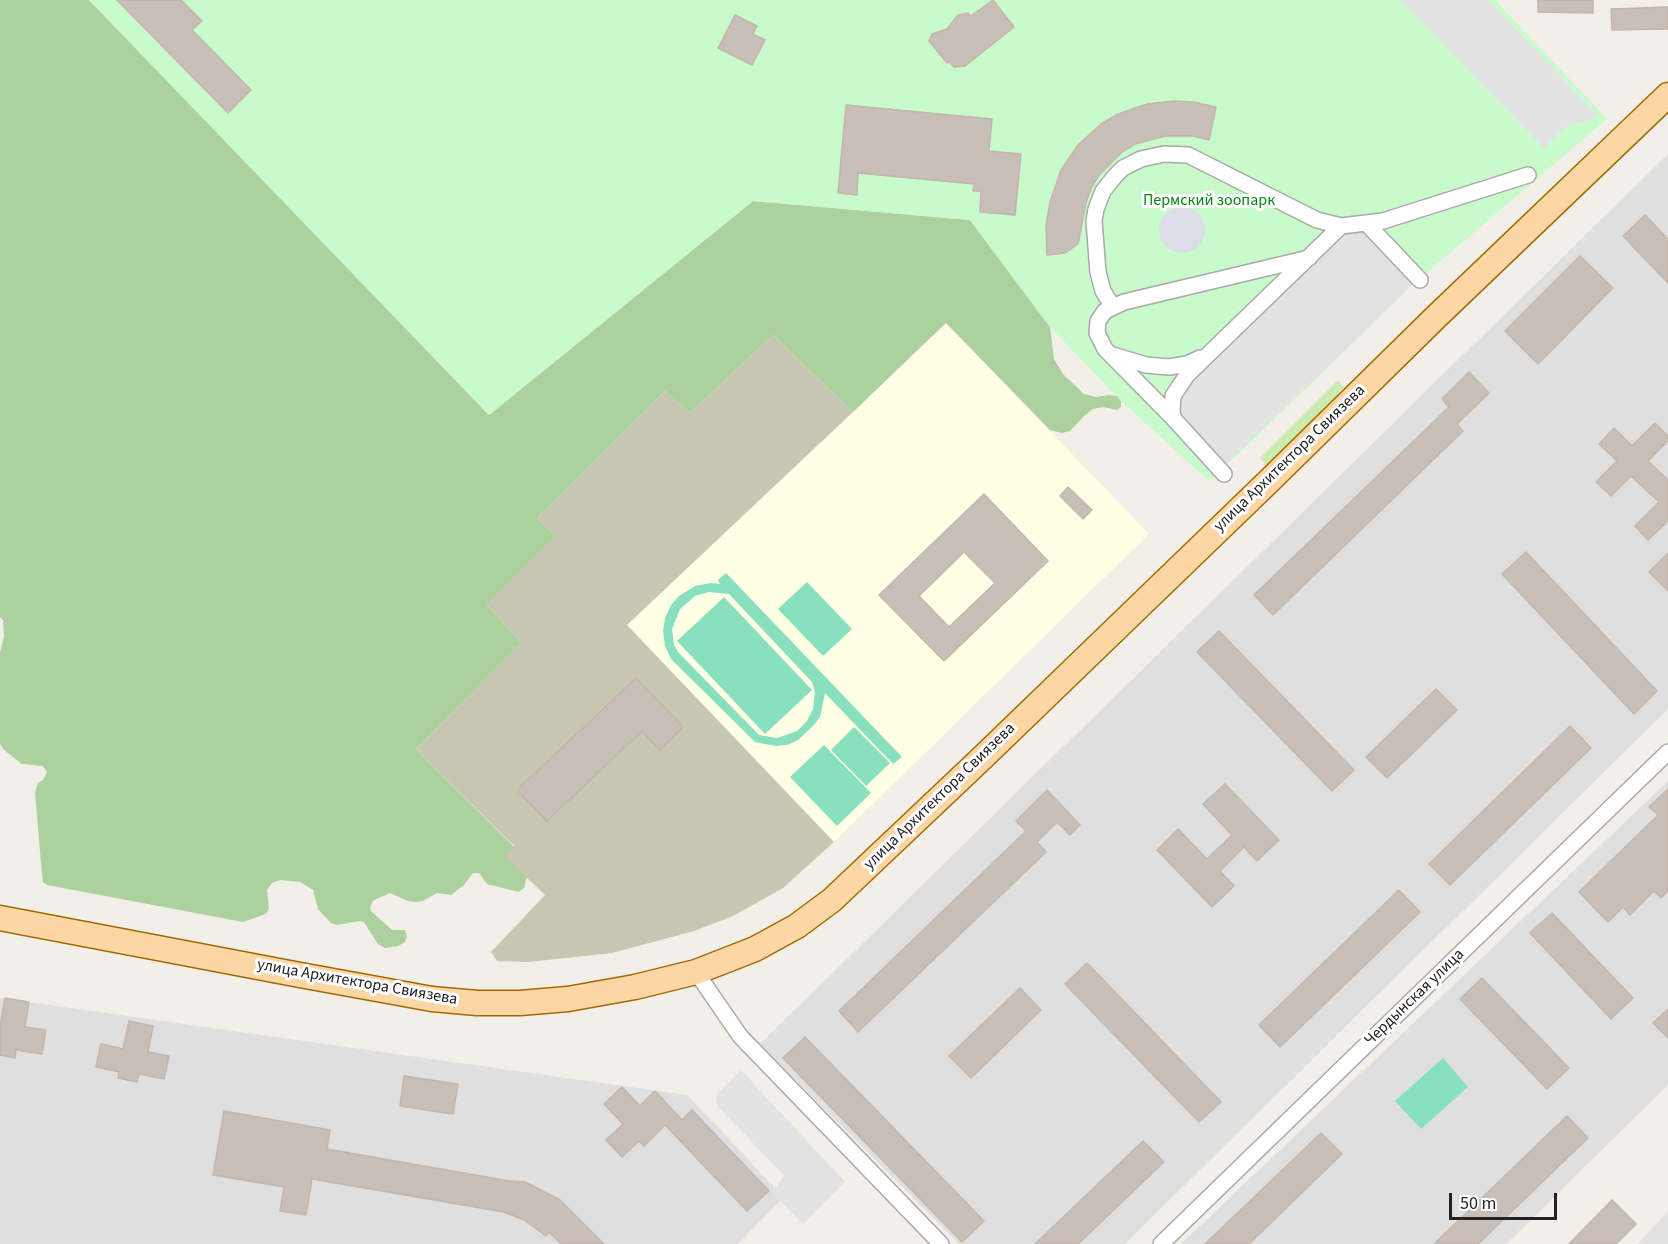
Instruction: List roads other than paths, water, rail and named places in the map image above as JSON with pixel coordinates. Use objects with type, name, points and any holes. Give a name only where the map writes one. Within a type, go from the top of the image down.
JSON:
[{"type":"main road","name":"улица Архитектора Свиязева","points":[[0,918],[432,999],[477,1003],[520,1004],[568,999],[635,987],[696,972],[755,949],[797,926],[831,900],[981,759],[1668,95]]},
{"type":"street","points":[[1113,307],[1103,291],[1098,272],[1094,220],[1096,209],[1103,191],[1115,176],[1123,168],[1141,159],[1164,154],[1188,155],[1317,220],[1341,226],[1383,221],[1528,175]]},
{"type":"street","points":[[1367,224],[1420,280]]},
{"type":"street","points":[[1173,418],[1172,404],[1176,390],[1186,375],[1341,226]]},
{"type":"street","points":[[1224,474],[1110,353],[1101,342],[1096,326],[1101,316],[1113,307],[1150,295],[1309,258]]},
{"type":"street","points":[[1110,353],[1140,363],[1169,367],[1187,364],[1208,354]]},
{"type":"street","name":"Чердынская улица","points":[[1161,1244],[1668,752]]},
{"type":"street","points":[[696,972],[740,1036],[941,1244]]},
{"type":"park label","name":"Пермский зоопарк","points":[[1209,201]]}]
